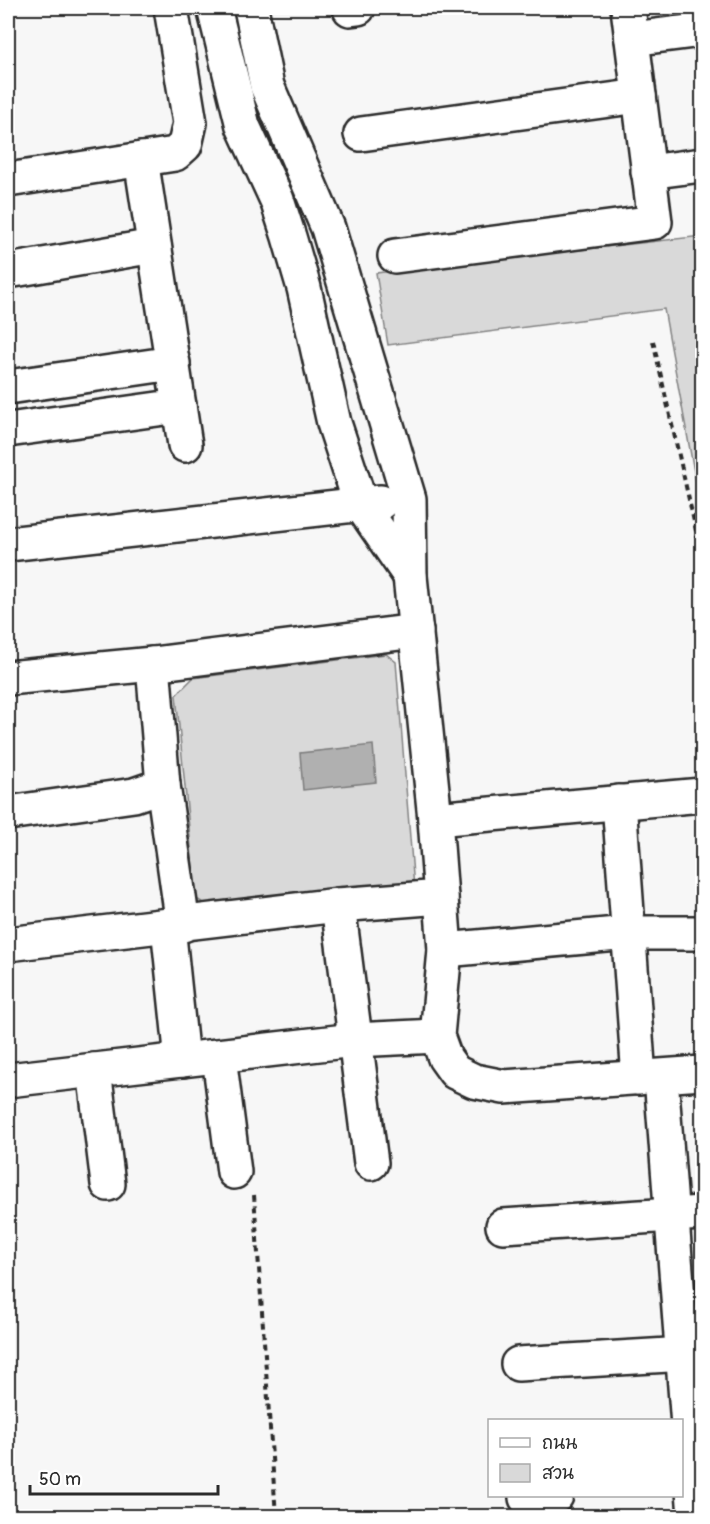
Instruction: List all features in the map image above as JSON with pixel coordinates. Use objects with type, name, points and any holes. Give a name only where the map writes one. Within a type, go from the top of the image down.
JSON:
[{"type":"street","points":[[8,180],[175,154],[185,145],[190,123],[171,8]]},
{"type":"street","points":[[214,8],[243,126],[277,200],[289,237],[304,288],[334,423],[362,505],[410,576]]},
{"type":"street","points":[[251,8],[267,86],[328,228],[409,499],[410,576],[435,819],[445,950],[437,1036],[445,1058],[455,1072],[474,1081],[504,1087],[650,1078],[702,1072]]},
{"type":"street","points":[[395,256],[655,222],[630,23],[702,30]]},
{"type":"street","points":[[361,134],[639,96]]},
{"type":"street","points":[[243,126],[279,115]]},
{"type":"street","points":[[141,159],[185,445]]},
{"type":"street","points":[[648,172],[702,165]]},
{"type":"street","points":[[289,237],[328,228]]},
{"type":"street","points":[[8,271],[154,246]]},
{"type":"street","points":[[8,387],[172,363]]},
{"type":"street","points":[[8,430],[179,406]]},
{"type":"street","points":[[8,544],[409,499]]},
{"type":"street","points":[[8,678],[153,664],[416,631]]},
{"type":"street","points":[[153,664],[176,926],[182,1060]]},
{"type":"street","points":[[8,813],[134,795],[163,785]]},
{"type":"street","points":[[435,819],[702,795]]},
{"type":"street","points":[[619,802],[628,933],[650,1078],[687,1214],[693,1354],[692,1484],[695,1516]]},
{"type":"street","points":[[8,939],[176,926],[338,905],[441,897]]},
{"type":"street","points":[[338,905],[371,1163]]},
{"type":"street","points":[[445,950],[628,933],[693,933]]},
{"type":"street","points":[[8,1079],[354,1040],[437,1036]]},
{"type":"street","points":[[219,1057],[244,1184]]},
{"type":"street","points":[[94,1070],[108,1184]]},
{"type":"street","points":[[503,1226],[687,1214]]},
{"type":"street","points":[[518,1364],[693,1354]]},
{"type":"path","points":[[653,341],[702,557]]},
{"type":"path","points":[[244,1184],[276,1516]]},
{"type":"green space","points":[[702,236],[702,515],[664,309],[388,345],[376,273]]},
{"type":"green space","points":[[386,654],[396,662],[414,888],[212,907],[196,899],[176,695],[193,678]]},
{"type":"shaded area","points":[[373,745],[376,782],[303,790],[300,753]]}]
